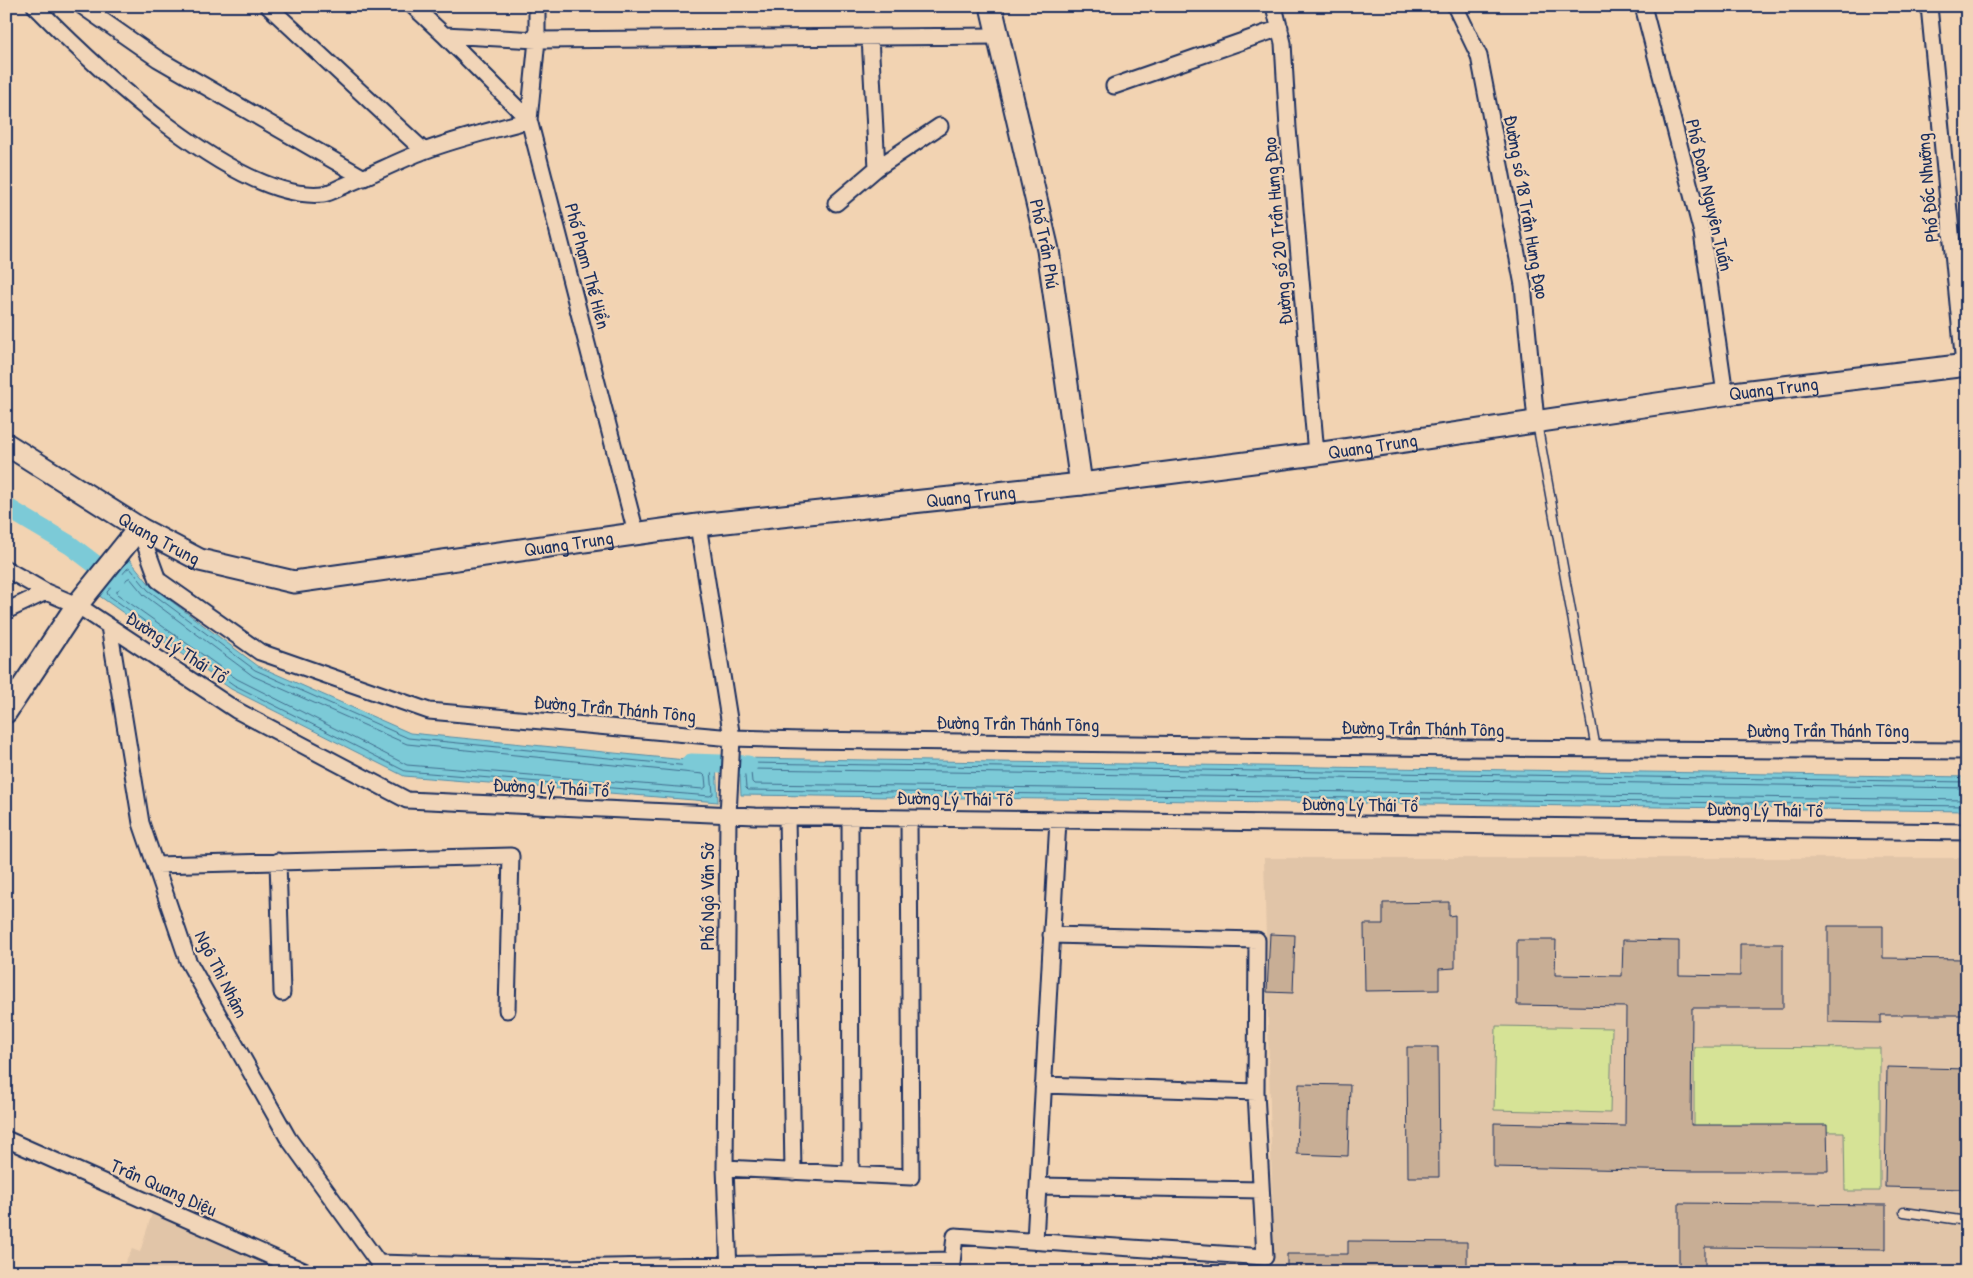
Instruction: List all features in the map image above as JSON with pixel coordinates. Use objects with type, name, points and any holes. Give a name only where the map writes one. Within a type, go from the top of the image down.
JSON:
[{"type":"main road","name":"Phố Trần Phú","points":[[991,6],[1048,250],[1080,484]]},
{"type":"main road","name":"Quang Trung","points":[[6,444],[139,528],[200,560],[294,582],[698,525],[1080,484],[1316,454],[1536,420],[1725,394],[1965,365]]},
{"type":"main road","points":[[6,712],[83,598],[122,546],[139,528]]},
{"type":"street","points":[[34,6],[132,98],[210,156],[252,178],[290,192],[324,194],[424,151],[529,120],[413,6]]},
{"type":"street","points":[[82,6],[158,59],[364,178]]},
{"type":"street","points":[[268,6],[424,151]]},
{"type":"street","name":"Phố Phạm Thế Hiển","points":[[537,6],[537,40],[529,120],[636,533]]},
{"type":"street","name":"Đường số 20 Trần Hưng Đạo","points":[[1274,6],[1284,43],[1288,128],[1316,454]]},
{"type":"street","name":"Đường số 18 Trần Hưng Đạo","points":[[1455,6],[1479,56],[1523,285],[1536,420]]},
{"type":"street","name":"Phố Đoàn Nguyên Tuấn","points":[[1643,6],[1702,233],[1725,394]]},
{"type":"street","name":"Phố Đốc Nhưỡng","points":[[1929,6],[1965,365]]},
{"type":"street","points":[[1114,86],[1280,28]]},
{"type":"street","points":[[444,35],[537,40],[998,36]]},
{"type":"street","points":[[870,37],[877,168]]},
{"type":"street","points":[[836,202],[877,168],[940,126]]},
{"type":"street","name":"Phố Ngô Văn Sở","points":[[698,525],[732,745],[728,815],[725,1168],[729,1268]]},
{"type":"street","name":"Đường Trần Thánh Tông","points":[[139,528],[158,580],[260,652],[430,711],[732,745],[1967,751]]},
{"type":"street","name":"Đường Lý Thái Tổ","points":[[6,569],[46,592],[83,598],[109,626],[236,710],[407,800],[728,815],[1967,832]]},
{"type":"street","points":[[6,611],[46,592]]},
{"type":"street","name":"Ngô Thì Nhậm","points":[[109,626],[141,823],[188,960],[288,1138],[381,1267]]},
{"type":"street","points":[[787,816],[793,1172]]},
{"type":"street","points":[[850,817],[851,1174]]},
{"type":"street","points":[[725,1168],[911,1177],[909,818]]},
{"type":"street","points":[[1035,1241],[1058,820]]},
{"type":"street","points":[[155,865],[511,856],[506,1010]]},
{"type":"street","points":[[278,861],[282,993]]},
{"type":"street","points":[[381,1267],[729,1268],[952,1266],[955,1236],[1265,1257],[1256,1092],[1257,940],[1051,935]]},
{"type":"street","points":[[1043,1085],[1256,1092]]},
{"type":"street","name":"Trần Quang Diệu","points":[[6,1139],[306,1272]]},
{"type":"street","points":[[1038,1186],[1261,1190]]},
{"type":"lane","points":[[1536,420],[1596,749]]},
{"type":"lane","points":[[1904,1212],[1967,1221]]},
{"type":"shaded area","points":[[1264,858],[1967,858],[1967,1272],[1274,1272]]},
{"type":"shaded area","points":[[153,1210],[292,1272],[109,1272],[113,1264],[122,1268],[132,1249],[140,1252]]},
{"type":"green space","points":[[1496,1026],[1612,1028],[1610,1113],[1494,1110]]},
{"type":"green space","points":[[1694,1047],[1880,1048],[1880,1191],[1845,1191],[1844,1132],[1694,1131]]},
{"type":"water","points":[[129,559],[151,586],[258,666],[410,733],[716,763],[718,802],[404,776],[231,689],[98,595]]},
{"type":"water","points":[[739,758],[1967,777],[1967,811],[741,795]]},
{"type":"building","points":[[1449,902],[1449,916],[1455,915],[1455,968],[1439,969],[1439,990],[1365,991],[1364,924],[1383,924],[1383,903]]},
{"type":"building","points":[[1828,926],[1883,926],[1883,958],[1967,959],[1967,1015],[1881,1015],[1881,1023],[1828,1022]]},
{"type":"building","points":[[1270,934],[1295,935],[1293,993],[1267,992]]},
{"type":"building","points":[[1517,940],[1556,940],[1555,975],[1622,976],[1623,940],[1679,941],[1679,975],[1740,976],[1740,944],[1783,944],[1783,1008],[1692,1008],[1691,1125],[1827,1125],[1828,1171],[1691,1171],[1494,1167],[1494,1123],[1625,1126],[1626,1007],[1517,1005]]},
{"type":"building","points":[[1407,1047],[1438,1047],[1439,1177],[1408,1177]]},
{"type":"building","points":[[1887,1067],[1967,1069],[1967,1189],[1885,1187]]},
{"type":"building","points":[[1299,1084],[1350,1085],[1348,1156],[1297,1154]]},
{"type":"building","points":[[1679,1203],[1886,1205],[1886,1249],[1705,1247],[1705,1272],[1679,1272]]},
{"type":"building","points":[[1348,1241],[1467,1242],[1467,1272],[1287,1272],[1287,1254],[1348,1254]]},
{"type":"waterway","points":[[6,507],[70,545],[116,580]]},
{"type":"waterway","points":[[691,763],[748,765]]}]
